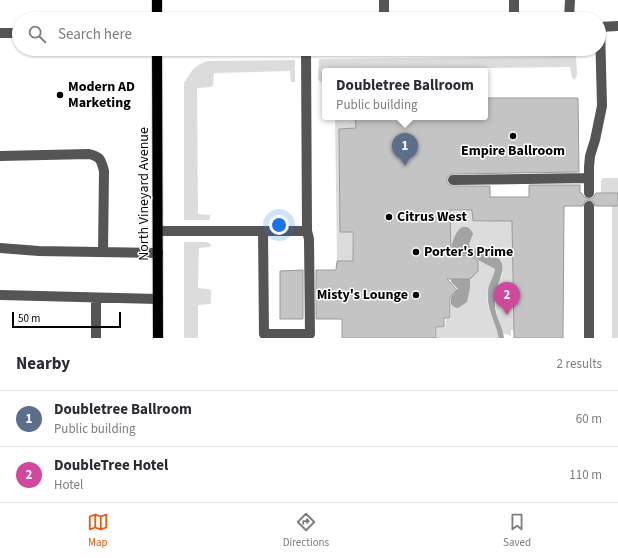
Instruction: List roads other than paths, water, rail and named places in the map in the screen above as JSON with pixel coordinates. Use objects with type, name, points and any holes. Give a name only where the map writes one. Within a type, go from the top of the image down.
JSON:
[{"type":"main road","points":[[157,0],[157,12]]},
{"type":"main road","name":"North Vineyard Avenue","points":[[157,56],[158,338]]},
{"type":"street","points":[[384,0],[384,12]]},
{"type":"street","points":[[514,0],[514,12]]},
{"type":"street","points":[[569,12],[570,0]]},
{"type":"street","points":[[606,27],[618,26]]},
{"type":"street","points":[[0,33],[12,33]]},
{"type":"street","points":[[263,231],[264,334],[310,334],[309,239],[307,231],[306,56]]},
{"type":"street","points":[[589,193],[590,156],[602,106],[601,56]]},
{"type":"street","points":[[0,156],[89,154],[97,156],[101,161],[104,171],[103,252]]},
{"type":"street","points":[[453,180],[589,178]]},
{"type":"street","points":[[589,206],[589,338]]},
{"type":"street","points":[[158,231],[307,231]]},
{"type":"street","points":[[0,248],[39,251],[158,253]]},
{"type":"street","points":[[0,295],[158,299]]},
{"type":"street","points":[[96,298],[96,338]]},
{"type":"place","name":"Modern AD Marketing","points":[[60,95]]},
{"type":"place","name":"Empire Ballroom","points":[[513,136]]},
{"type":"place","name":"Doubletree Ballroom","points":[[405,166]]},
{"type":"place","name":"Citrus West","points":[[389,217]]},
{"type":"place","name":"Porter's Prime","points":[[416,252]]},
{"type":"place","name":"Misty's Lounge","points":[[416,295]]},
{"type":"place","name":"DoubleTree Hotel","points":[[507,315]]}]
